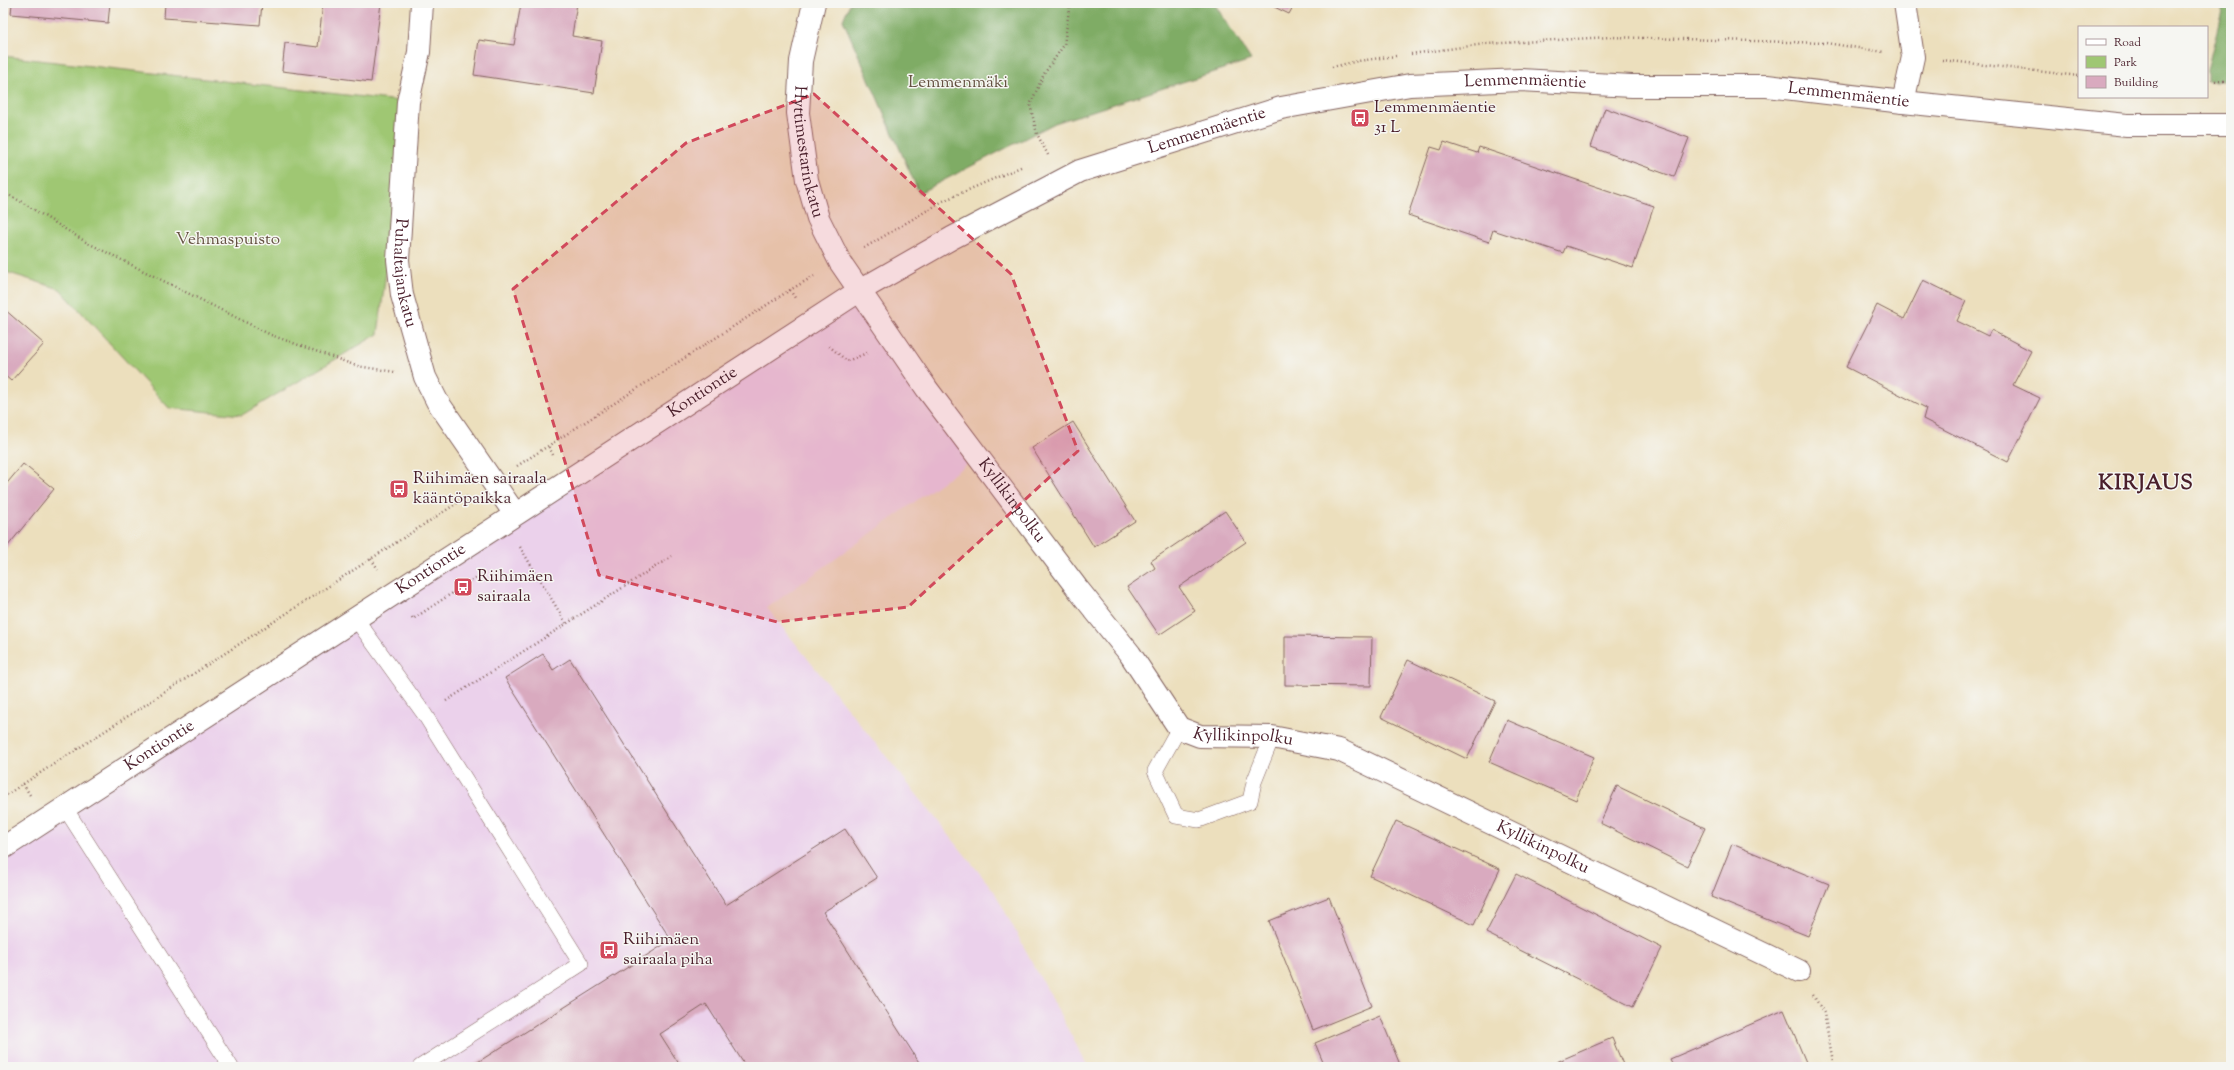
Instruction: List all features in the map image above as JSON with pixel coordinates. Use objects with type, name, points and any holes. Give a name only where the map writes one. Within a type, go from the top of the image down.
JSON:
[{"type":"street","name":"Puhaltajankatu","points":[[422,3],[419,52],[408,102],[398,260],[402,296],[425,377],[437,401],[493,480],[515,514]]},
{"type":"street","name":"Hyttimestarinkatu","points":[[814,3],[801,61],[798,113],[807,180],[818,218],[840,262],[859,291]]},
{"type":"street","points":[[1904,102],[1913,57],[1905,3]]},
{"type":"street","name":"Lemmenmäentie","points":[[859,291],[952,238],[1080,171],[1281,108],[1410,85],[1520,80],[1632,86],[1767,86],[2127,125],[2231,125]]},
{"type":"street","name":"Kontiontie","points":[[3,848],[859,291]]},
{"type":"street","name":"Kyllikinpolku","points":[[859,291],[973,450],[1077,588],[1130,654],[1179,728],[1200,736],[1272,737],[1339,750],[1799,971]]},
{"type":"lane","points":[[356,619],[425,715],[581,964],[420,1067]]},
{"type":"lane","points":[[1179,728],[1155,771],[1176,816],[1199,820],[1250,801],[1254,782],[1272,737]]},
{"type":"lane","points":[[65,808],[231,1067]]},
{"type":"path","points":[[1048,155],[1038,134],[1030,105],[1044,74],[1064,45],[1070,3]]},
{"type":"path","points":[[1410,54],[1485,44],[1610,37],[1826,43],[1913,57],[2078,76]]},
{"type":"path","points":[[1328,68],[1358,61],[1403,55]]},
{"type":"path","points":[[2208,81],[2231,81]]},
{"type":"path","points":[[1041,158],[1054,152]]},
{"type":"path","points":[[3,797],[493,480],[549,447],[790,290],[943,202],[1027,164]]},
{"type":"path","points":[[3,192],[86,242],[271,335],[357,366],[425,377]]},
{"type":"path","points":[[520,547],[566,623]]},
{"type":"path","points":[[425,715],[672,556]]},
{"type":"path","points":[[1799,971],[1824,1013],[1834,1067]]},
{"type":"highlighted area","points":[[814,94],[1011,274],[1078,451],[908,607],[777,622],[599,575],[513,289],[686,143]]},
{"type":"shaded area","points":[[859,291],[977,457],[767,608],[994,891],[1088,1067],[3,1067],[3,847]]},
{"type":"green space","name":"Lemmenmäki","points":[[850,3],[1214,3],[1251,60],[1055,123],[919,193],[843,20]]},
{"type":"green space","points":[[2224,3],[2231,3],[2231,81],[2208,81],[2208,66]]},
{"type":"green space","name":"Vehmaspuisto","points":[[3,56],[408,102],[378,334],[242,415],[169,408],[60,289],[3,271]]},
{"type":"building","points":[[12,3],[110,3],[108,23],[11,14]]},
{"type":"building","points":[[165,3],[262,3],[260,25],[164,18]]},
{"type":"building","points":[[323,3],[381,3],[371,82],[282,71],[285,43],[318,47]]},
{"type":"building","points":[[521,3],[577,3],[572,36],[602,41],[594,93],[474,75],[479,40],[514,45]]},
{"type":"building","points":[[1266,3],[1295,3],[1289,14]]},
{"type":"building","points":[[1605,108],[1689,138],[1674,177],[1591,147]]},
{"type":"building","points":[[1444,142],[1477,153],[1479,147],[1654,206],[1633,268],[1566,246],[1563,253],[1493,230],[1489,242],[1408,215],[1431,147],[1441,150]]},
{"type":"building","points":[[1923,280],[1966,301],[1957,321],[1988,336],[1991,330],[2031,351],[2013,385],[2040,398],[2008,462],[1923,419],[1926,408],[1846,367],[1877,305],[1904,319]]},
{"type":"building","points":[[3,308],[44,344],[11,381],[3,374]]},
{"type":"building","points":[[1073,422],[1135,521],[1094,547],[1032,448]]},
{"type":"building","points":[[23,464],[54,489],[3,552],[3,488]]},
{"type":"building","points":[[1225,511],[1246,542],[1179,587],[1195,611],[1159,635],[1127,587],[1155,568],[1151,561]]},
{"type":"building","points":[[1285,636],[1372,637],[1371,686],[1285,685]]},
{"type":"building","points":[[543,654],[553,670],[570,659],[726,905],[845,829],[877,878],[823,912],[922,1067],[746,1067],[706,1004],[660,1034],[681,1067],[470,1067],[671,940],[505,678]]},
{"type":"building","points":[[1408,660],[1495,701],[1467,759],[1381,717]]},
{"type":"building","points":[[1507,720],[1594,757],[1576,800],[1489,762]]},
{"type":"building","points":[[1617,786],[1705,828],[1687,866],[1600,823]]},
{"type":"building","points":[[1396,821],[1500,869],[1474,925],[1370,876]]},
{"type":"building","points":[[1732,844],[1829,884],[1808,936],[1711,897]]},
{"type":"building","points":[[1516,874],[1662,948],[1633,1007],[1486,933]]},
{"type":"building","points":[[1329,897],[1372,1006],[1313,1030],[1269,921]]},
{"type":"building","points":[[1784,1010],[1808,1067],[1674,1067],[1670,1059]]},
{"type":"building","points":[[1380,1016],[1401,1067],[1325,1067],[1315,1043]]},
{"type":"building","points":[[1612,1038],[1624,1067],[1545,1067]]},
{"type":"place","name":"Lemmenmäentie 31 L","points":[[1360,118]]},
{"type":"place","name":"Riihimäen sairaala kääntöpaikka","points":[[399,489]]},
{"type":"place","name":"Riihimäen sairaala","points":[[463,587]]},
{"type":"place","name":"Riihimäen sairaala piha","points":[[609,950]]},
{"type":"district","name":"KIRJAUS","points":[[2146,484]]}]
